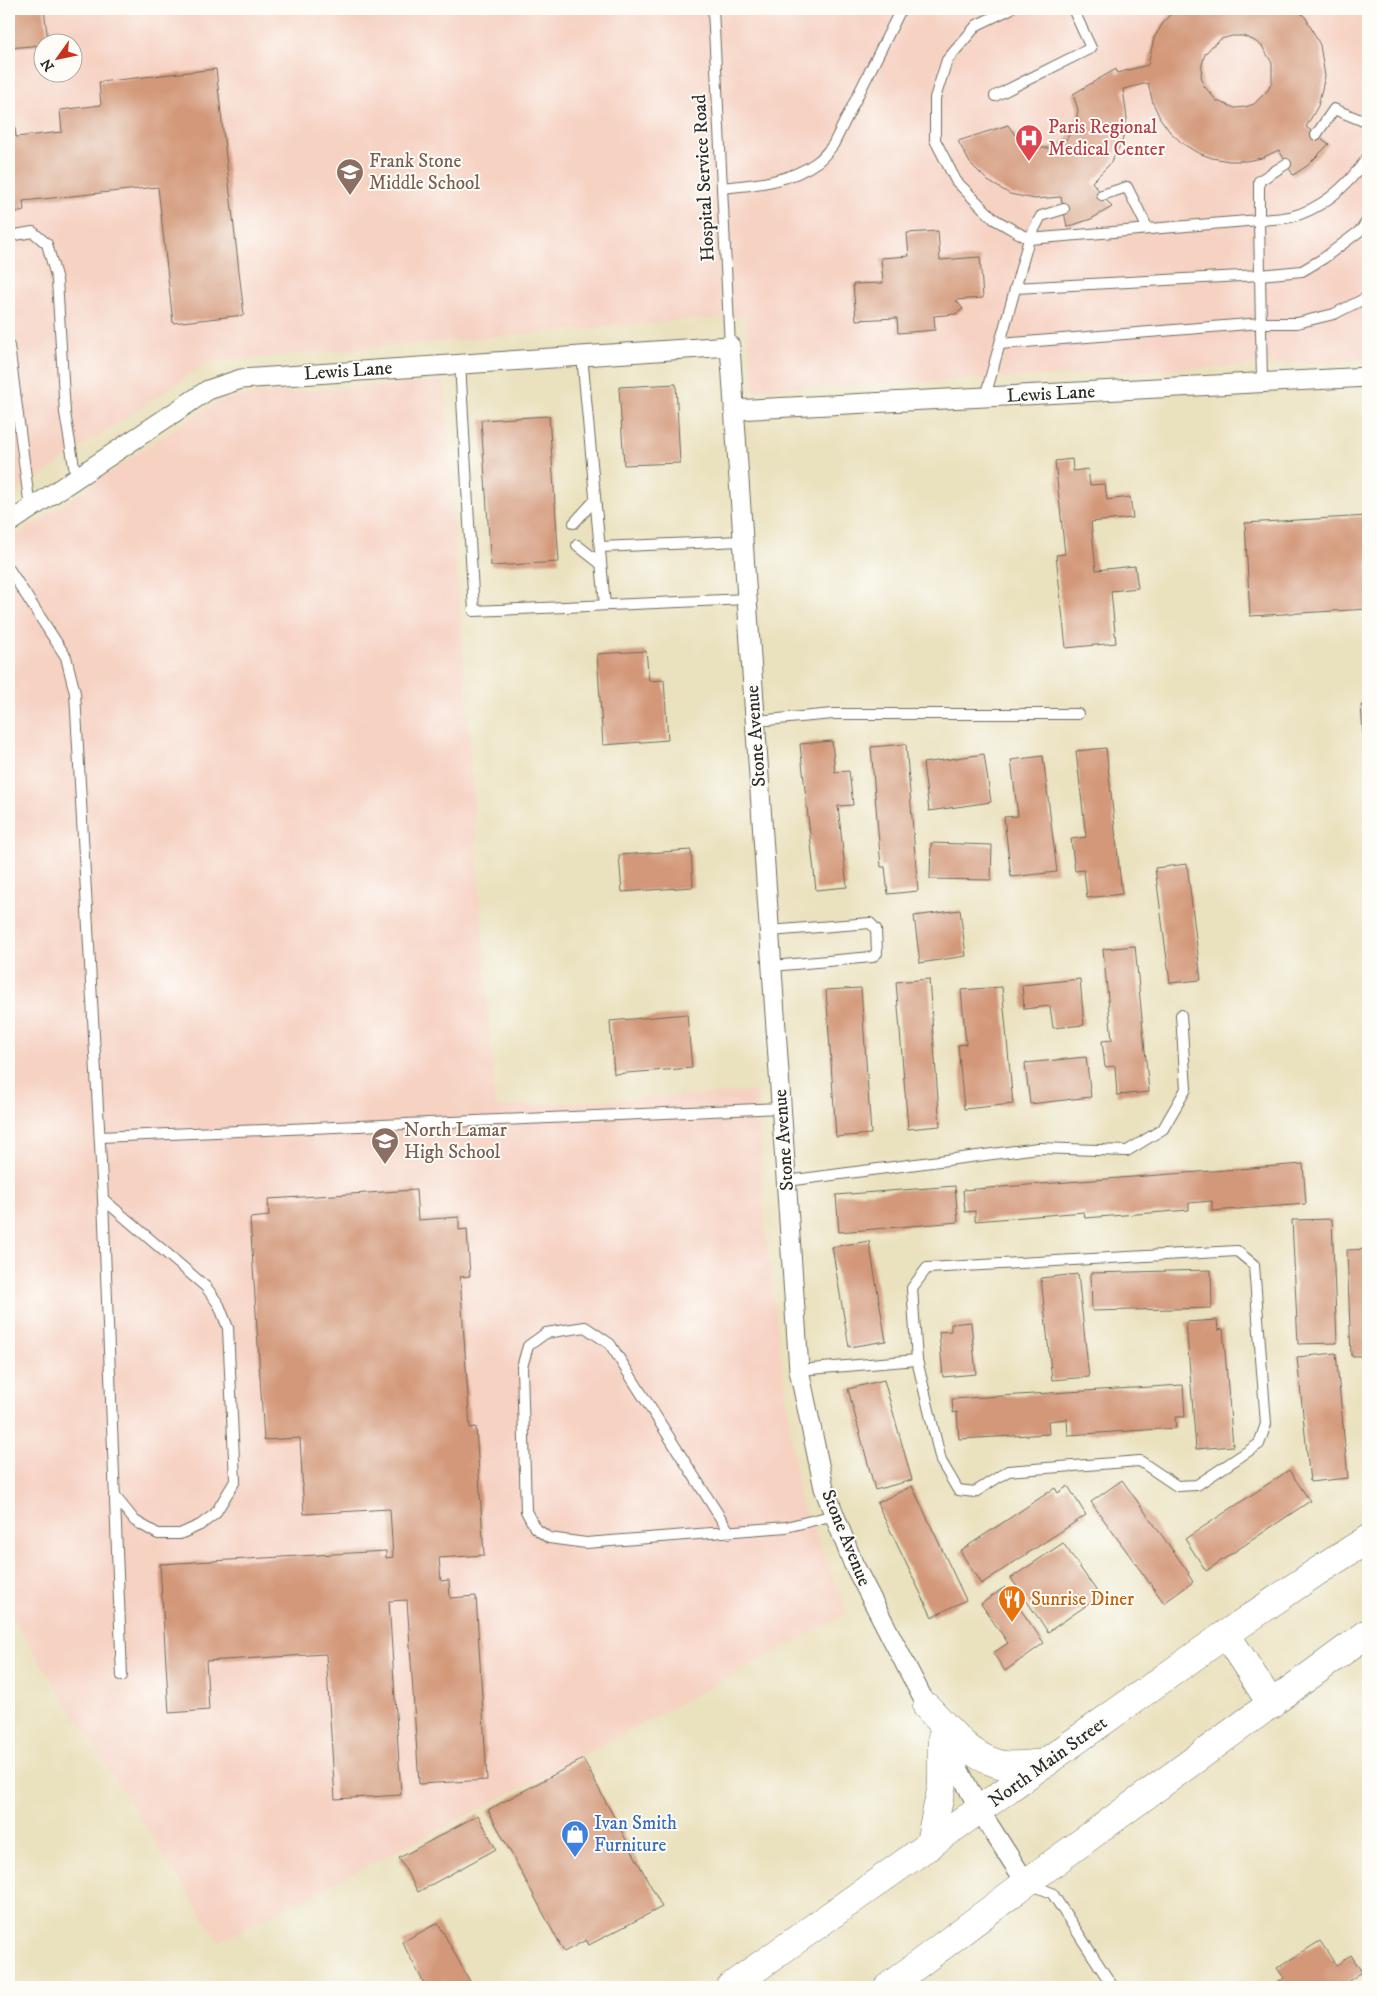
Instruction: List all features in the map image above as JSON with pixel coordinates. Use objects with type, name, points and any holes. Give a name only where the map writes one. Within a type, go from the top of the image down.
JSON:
[{"type":"highway","name":"North Main Street","points":[[730,1987],[980,1811],[1226,1634],[1315,1573],[1368,1540]]},
{"type":"highway","points":[[888,1987],[1026,1883],[1368,1633]]},
{"type":"highway","points":[[1226,1634],[1272,1705]]},
{"type":"highway","points":[[927,1707],[968,1749],[984,1758],[997,1764],[1046,1763]]},
{"type":"highway","points":[[929,1847],[942,1785],[942,1737]]},
{"type":"street","name":"Lewis Lane","points":[[9,523],[208,390],[240,378],[730,346]]},
{"type":"street","name":"Stone Avenue","points":[[730,346],[799,1370],[824,1488],[853,1563],[980,1811],[1026,1883]]},
{"type":"street","name":"Lewis Lane","points":[[734,410],[1368,377]]},
{"type":"lane","name":"Hospital Service Road","points":[[714,9],[730,346]]},
{"type":"lane","points":[[722,188],[760,184],[785,178],[818,162],[834,145],[901,9]]},
{"type":"lane","points":[[1010,9],[977,25],[947,60],[935,98],[935,140],[956,180],[994,219],[1029,239],[1289,217],[1313,208],[1337,193],[1358,171],[1368,157]]},
{"type":"lane","points":[[995,96],[1091,48],[1074,9]]},
{"type":"lane","points":[[1316,135],[1334,109],[1368,123]]},
{"type":"lane","points":[[1262,383],[1259,181],[1286,164]]},
{"type":"lane","points":[[1102,195],[1126,187],[1148,229]]},
{"type":"lane","points":[[985,397],[1029,239],[1040,216],[1064,209]]},
{"type":"lane","points":[[1016,288],[1260,275],[1302,271],[1324,258],[1361,230],[1368,220]]},
{"type":"lane","points":[[9,236],[33,232],[42,239],[50,251],[57,280],[66,412],[76,478]]},
{"type":"lane","points":[[1000,344],[1261,323],[1297,322],[1334,314],[1368,296]]},
{"type":"lane","points":[[9,346],[30,508]]},
{"type":"lane","points":[[582,355],[605,605]]},
{"type":"lane","points":[[460,363],[474,611],[747,599]]},
{"type":"lane","points":[[574,523],[595,500]]},
{"type":"lane","points":[[600,547],[742,541]]},
{"type":"lane","points":[[577,545],[601,564]]},
{"type":"lane","points":[[9,569],[66,657],[75,693],[103,1199],[122,1676]]},
{"type":"lane","points":[[755,721],[833,714],[1078,714]]},
{"type":"lane","points":[[769,931],[870,923],[876,929],[877,953],[872,957],[772,966]]},
{"type":"lane","points":[[787,1182],[1038,1148],[1127,1151],[1163,1129],[1186,1089],[1181,1015]]},
{"type":"lane","points":[[100,1137],[782,1108]]},
{"type":"lane","points":[[103,1199],[206,1287],[219,1305],[228,1328],[235,1481],[216,1514],[200,1525],[180,1534],[158,1534],[135,1521],[114,1495]]},
{"type":"lane","points":[[1237,1252],[1254,1265],[1266,1424],[1259,1444],[1197,1485],[1177,1486],[1140,1461],[1008,1471],[975,1492],[958,1490],[942,1462],[918,1360],[912,1288],[927,1268],[1237,1252]]},
{"type":"lane","points":[[730,1533],[610,1344],[585,1326],[546,1333],[528,1346],[522,1367],[526,1512],[536,1528],[549,1538],[586,1543],[730,1533],[786,1527],[835,1515]]},
{"type":"lane","points":[[799,1370],[918,1360]]},
{"type":"lane","points":[[1026,1883],[1052,1893],[1113,1987]]},
{"type":"shaded area","points":[[9,9],[1368,9],[1368,360],[754,390],[745,316],[208,362],[9,497]]},
{"type":"shaded area","name":"North Lamar High School","points":[[444,381],[495,1107],[758,1091],[764,1222],[799,1497],[848,1613],[552,1772],[219,1942],[9,1613],[9,541],[198,413],[229,398],[259,394]]},
{"type":"building","points":[[9,9],[44,9],[47,32],[32,32],[32,46],[9,48]]},
{"type":"building","points":[[1175,9],[1297,9],[1306,18],[1320,45],[1325,76],[1318,106],[1306,127],[1329,144],[1307,166],[1293,175],[1279,150],[1262,158],[1246,161],[1212,158],[1196,152],[1170,132],[1160,118],[1153,103],[1148,83],[1123,89],[1127,118],[1122,142],[1110,164],[1092,182],[1112,207],[1091,219],[1067,227],[1061,197],[1035,199],[1010,194],[988,181],[970,163],[958,141],[1008,125],[1018,139],[1033,148],[1050,148],[1065,141],[1075,127],[1078,110],[1073,94],[1116,69],[1117,73],[1148,65],[1154,38],[1163,23]],"holes":[[[1243,36],[1262,46],[1272,63],[1272,82],[1268,90],[1254,104],[1235,108],[1217,101],[1204,86],[1201,76],[1202,65],[1205,54],[1221,39]]]},
{"type":"building","points":[[216,69],[244,315],[173,323],[158,187],[23,201],[24,211],[9,213],[9,81],[16,137],[62,132],[60,110],[101,105],[99,82]]},
{"type":"building","points":[[938,231],[940,260],[980,257],[983,298],[956,300],[963,309],[956,314],[934,316],[935,330],[898,333],[897,318],[856,320],[853,284],[883,283],[881,258],[909,256],[907,233]]},
{"type":"building","points":[[676,384],[680,463],[624,465],[619,387]]},
{"type":"building","points":[[549,416],[559,562],[491,566],[481,420]]},
{"type":"building","points":[[1072,459],[1073,471],[1088,469],[1090,485],[1105,484],[1107,500],[1130,497],[1133,518],[1091,522],[1096,570],[1135,566],[1138,588],[1111,591],[1116,643],[1066,648],[1056,555],[1065,554],[1055,461]]},
{"type":"building","points":[[1368,516],[1368,609],[1250,616],[1245,523]]},
{"type":"building","points":[[646,651],[649,681],[664,680],[668,740],[603,745],[597,654]]},
{"type":"building","points":[[1361,705],[1368,705],[1368,733],[1363,733]]},
{"type":"building","points":[[832,741],[835,772],[849,771],[853,805],[838,806],[847,887],[816,890],[800,744]]},
{"type":"building","points":[[906,744],[918,891],[888,894],[885,867],[881,867],[871,747]]},
{"type":"building","points":[[1106,748],[1122,894],[1087,898],[1084,870],[1075,871],[1071,839],[1086,837],[1076,751]]},
{"type":"building","points":[[984,754],[991,802],[929,811],[923,763]]},
{"type":"building","points":[[1043,756],[1057,872],[1011,877],[1004,817],[1018,816],[1011,760]]},
{"type":"building","points":[[931,843],[992,845],[991,880],[930,879]]},
{"type":"building","points":[[691,850],[693,887],[622,892],[619,855]]},
{"type":"building","points":[[1187,864],[1201,980],[1170,983],[1155,868]]},
{"type":"building","points":[[960,910],[966,956],[920,963],[914,916]]},
{"type":"building","points":[[1135,946],[1149,1092],[1117,1095],[1115,1066],[1105,1067],[1102,1041],[1112,1040],[1103,949]]},
{"type":"building","points":[[929,979],[940,1126],[908,1129],[896,982]]},
{"type":"building","points":[[1080,979],[1084,1025],[1053,1028],[1050,1006],[1024,1009],[1022,985]]},
{"type":"building","points":[[1002,987],[1013,1104],[964,1109],[958,1045],[966,1044],[961,990]]},
{"type":"building","points":[[861,988],[871,1134],[836,1137],[826,990]]},
{"type":"building","points":[[687,1014],[692,1068],[614,1074],[610,1021]]},
{"type":"building","points":[[1086,1057],[1091,1097],[1030,1104],[1025,1063]]},
{"type":"building","points":[[1303,1164],[1306,1204],[1212,1211],[1212,1201],[1189,1203],[1189,1210],[1085,1218],[1084,1212],[975,1221],[975,1211],[965,1212],[963,1190]]},
{"type":"building","points":[[955,1186],[958,1222],[839,1232],[836,1195]]},
{"type":"building","points":[[416,1190],[418,1220],[459,1217],[459,1230],[467,1229],[470,1276],[460,1277],[470,1428],[476,1427],[484,1555],[439,1558],[441,1581],[449,1580],[450,1598],[476,1596],[487,1780],[419,1784],[407,1600],[389,1601],[401,1795],[335,1799],[326,1654],[206,1661],[209,1710],[169,1713],[160,1564],[386,1551],[386,1558],[393,1557],[390,1509],[304,1514],[300,1438],[264,1440],[250,1218],[269,1216],[268,1199]]},
{"type":"building","points":[[1332,1219],[1337,1343],[1298,1344],[1292,1220]]},
{"type":"building","points":[[869,1241],[886,1341],[849,1347],[832,1247]]},
{"type":"building","points":[[1368,1249],[1368,1356],[1351,1356],[1347,1250]]},
{"type":"building","points":[[1211,1270],[1212,1308],[1092,1311],[1091,1273]]},
{"type":"building","points":[[1078,1274],[1089,1377],[1052,1380],[1041,1278]]},
{"type":"building","points":[[1217,1320],[1218,1330],[1223,1329],[1233,1446],[1196,1449],[1186,1322]]},
{"type":"building","points":[[971,1322],[976,1374],[943,1377],[939,1332],[951,1331],[951,1324]]},
{"type":"building","points":[[1336,1353],[1348,1478],[1310,1482],[1297,1357]]},
{"type":"building","points":[[884,1380],[912,1480],[875,1490],[848,1389]]},
{"type":"building","points":[[1183,1385],[1185,1417],[1175,1417],[1176,1428],[1068,1435],[1067,1419],[1048,1421],[1049,1434],[959,1439],[957,1412],[953,1413],[952,1399]]},
{"type":"building","points":[[1289,1470],[1310,1501],[1206,1571],[1185,1539]]},
{"type":"building","points":[[1122,1480],[1189,1573],[1193,1582],[1164,1603],[1091,1502]]},
{"type":"building","points":[[912,1486],[966,1600],[932,1617],[877,1503]]},
{"type":"building","points":[[1068,1486],[1086,1515],[981,1584],[960,1551],[1055,1488],[1058,1493]]},
{"type":"building","points":[[1063,1543],[1100,1596],[1048,1632],[1011,1578]]},
{"type":"building","name":"Sunrise Diner","points":[[1005,1587],[1044,1643],[1005,1671],[993,1653],[1008,1643],[981,1604]]},
{"type":"building","name":"Ivan Smith Furniture","points":[[583,1759],[662,1907],[589,1945],[586,1940],[564,1952],[488,1810]]},
{"type":"building","points":[[478,1815],[496,1849],[418,1892],[399,1858]]},
{"type":"building","points":[[438,1923],[473,1987],[426,1987],[402,1942]]},
{"type":"building","points":[[1320,1941],[1336,1965],[1351,1955],[1362,1972],[1347,1982],[1350,1987],[1270,1987],[1284,1978],[1277,1968]]},
{"type":"place","name":"Paris Regional Medical Center","points":[[1029,162]]},
{"type":"place","name":"Frank Stone Middle School","points":[[350,196]]},
{"type":"place","name":"North Lamar High School","points":[[385,1165]]},
{"type":"place","name":"Sunrise Diner","points":[[1012,1623]]},
{"type":"place","name":"Ivan Smith Furniture","points":[[575,1858]]}]
